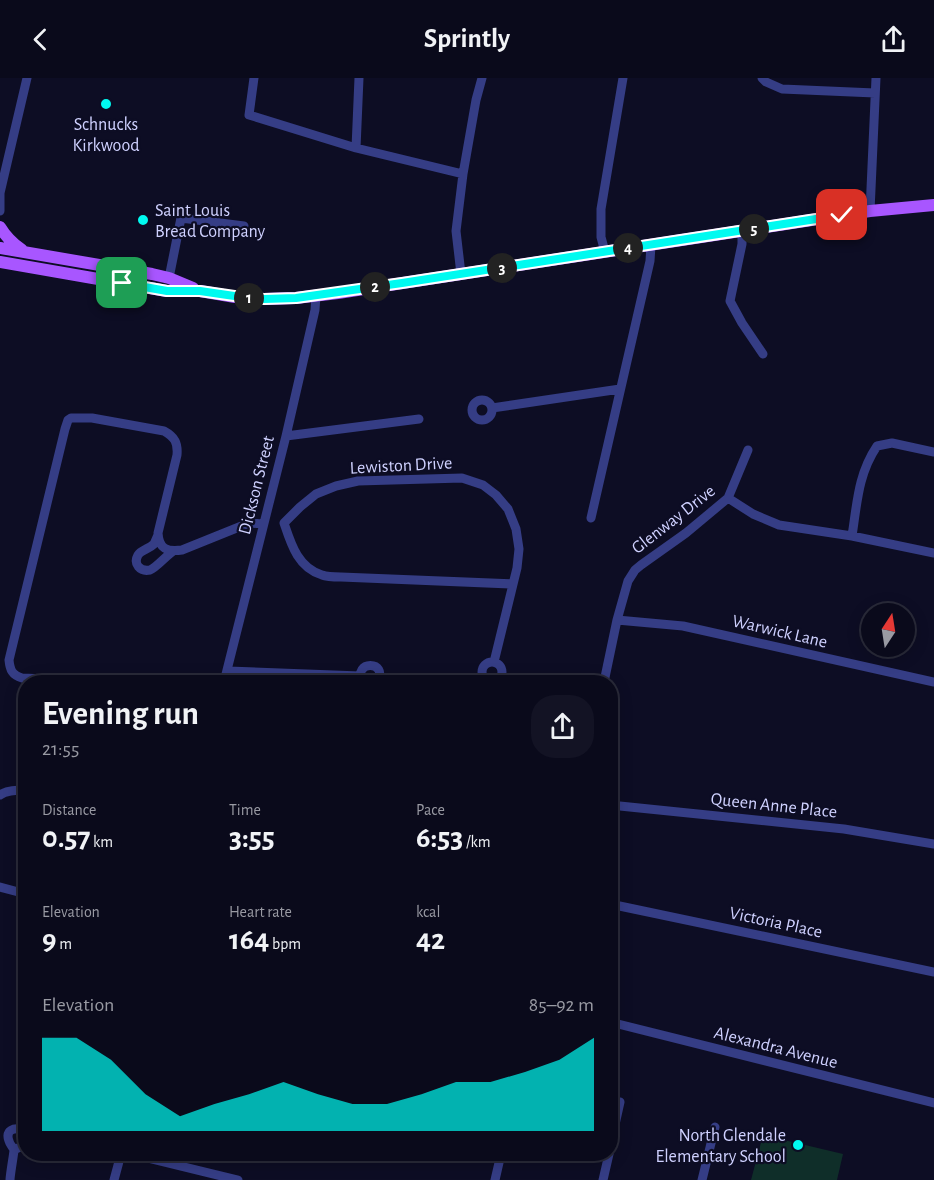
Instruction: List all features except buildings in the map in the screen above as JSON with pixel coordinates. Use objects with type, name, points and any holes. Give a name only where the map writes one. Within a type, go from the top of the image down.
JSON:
[{"type":"main road","points":[[0,262],[167,291],[200,291],[264,299],[316,295],[870,211],[934,205]]},
{"type":"main road","points":[[0,227],[11,242],[26,252]]},
{"type":"main road","points":[[0,248],[138,271],[170,278],[200,291]]},
{"type":"main road","points":[[0,270],[14,264]]},
{"type":"street","points":[[0,211],[0,193],[27,78]]},
{"type":"street","points":[[254,78],[249,115],[356,148],[463,174]]},
{"type":"street","points":[[356,148],[359,78]]},
{"type":"street","points":[[461,274],[456,231],[463,174],[482,78]]},
{"type":"street","points":[[605,252],[601,209],[623,78]]},
{"type":"street","points":[[762,78],[782,88],[875,93]]},
{"type":"street","points":[[870,211],[876,78]]},
{"type":"street","points":[[170,278],[181,218],[244,226]]},
{"type":"street","points":[[742,231],[742,244],[730,301],[763,354]]},
{"type":"street","points":[[591,518],[650,261],[651,245]]},
{"type":"street","name":"Dickson Street","points":[[227,675],[286,436],[315,310],[316,295]]},
{"type":"street","points":[[492,408],[621,389]]},
{"type":"street","points":[[18,677],[9,670],[9,660],[68,420],[92,418],[164,431],[176,441],[177,455],[158,535],[152,546],[139,553],[137,564],[140,569],[153,569],[172,552]]},
{"type":"street","points":[[286,436],[419,419]]},
{"type":"street","points":[[852,536],[862,476],[868,459],[877,446],[892,443],[934,452]]},
{"type":"street","name":"Glenway Drive","points":[[605,675],[628,581],[635,570],[686,533],[728,498],[748,450]]},
{"type":"street","name":"Lewiston Drive","points":[[284,523],[316,494],[358,481],[462,478],[483,485],[508,509],[516,529],[519,549],[517,568],[494,662]]},
{"type":"street","points":[[728,498],[753,514],[779,525],[852,536],[934,553]]},
{"type":"street","points":[[158,535],[162,546],[172,552],[249,523],[264,521],[284,523],[296,556],[306,567],[322,575],[513,584]]},
{"type":"street","name":"Warwick Lane","points":[[617,620],[683,626],[934,682]]},
{"type":"street","points":[[363,675],[364,667],[374,666],[380,675]]},
{"type":"street","points":[[228,671],[295,675]]},
{"type":"street","points":[[0,795],[18,790]]},
{"type":"street","name":"Queen Anne Place","points":[[618,806],[844,829],[934,844]]},
{"type":"street","points":[[0,887],[18,892]]},
{"type":"street","name":"Victoria Place","points":[[618,906],[934,972]]},
{"type":"street","name":"Alexandra Avenue","points":[[618,1024],[934,1103]]},
{"type":"street","points":[[618,1111],[620,1102]]},
{"type":"street","points":[[702,1180],[715,1127]]},
{"type":"street","points":[[10,1180],[14,1150],[8,1140],[8,1134],[11,1130],[18,1129]]},
{"type":"street","points":[[14,1150],[18,1148]]},
{"type":"street","points":[[114,1180],[119,1161]]},
{"type":"street","points":[[160,1161],[238,1180]]},
{"type":"street","points":[[495,1180],[499,1161]]},
{"type":"street","points":[[603,1180],[607,1161]]},
{"type":"green space","points":[[763,1135],[843,1154],[837,1180],[751,1180]]},
{"type":"place","name":"Schnucks Kirkwood","points":[[106,104]]},
{"type":"place","name":"Saint Louis Bread Company","points":[[143,220]]},
{"type":"place","name":"North Glendale Elementary School","points":[[798,1145]]},
{"type":"route","points":[[122,283],[167,291],[200,291],[235,297],[296,298],[842,215]]}]
